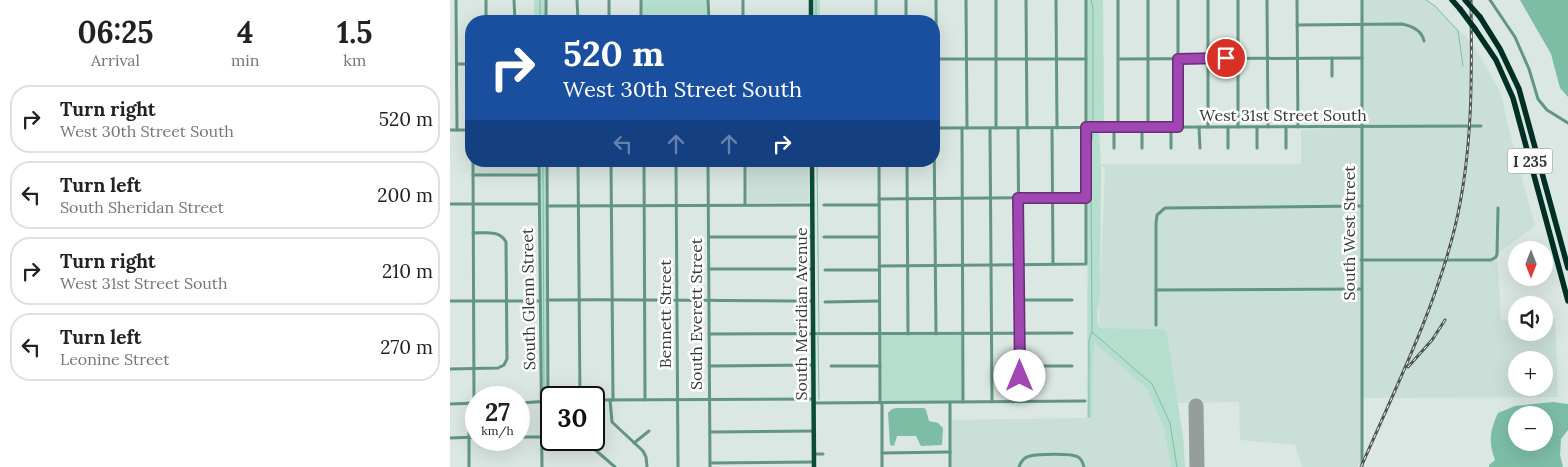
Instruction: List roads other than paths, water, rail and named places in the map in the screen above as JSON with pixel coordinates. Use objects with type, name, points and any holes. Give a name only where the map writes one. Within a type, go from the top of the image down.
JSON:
[{"type":"highway","name":"I 235","points":[[1452,0],[1496,60],[1513,98],[1568,301]]},
{"type":"highway","name":"I 235","points":[[1465,0],[1480,17],[1504,57],[1519,89],[1568,268]]},
{"type":"main road","points":[[811,0],[811,15]]},
{"type":"main road","name":"South Meridian Avenue","points":[[812,167],[814,465]]},
{"type":"street","points":[[456,0],[457,130]]},
{"type":"street","points":[[486,0],[486,15]]},
{"type":"street","points":[[514,0],[515,15]]},
{"type":"street","points":[[546,0],[546,15]]},
{"type":"street","points":[[577,0],[578,15]]},
{"type":"street","points":[[609,0],[609,15]]},
{"type":"street","points":[[640,0],[641,15]]},
{"type":"street","points":[[708,0],[708,15]]},
{"type":"street","points":[[742,0],[743,15]]},
{"type":"street","points":[[876,0],[876,15]]},
{"type":"street","points":[[906,0],[906,15]]},
{"type":"street","points":[[936,0],[936,15]]},
{"type":"street","points":[[963,402],[962,198],[966,0]]},
{"type":"street","points":[[996,0],[996,128]]},
{"type":"street","points":[[1026,0],[1027,128]]},
{"type":"street","points":[[1056,0],[1057,128]]},
{"type":"street","points":[[824,270],[907,265],[1086,264],[1086,0]]},
{"type":"street","points":[[1114,148],[1118,59],[1118,0]]},
{"type":"street","points":[[1148,0],[1148,127]]},
{"type":"street","points":[[1178,0],[1178,127]]},
{"type":"street","points":[[1208,0],[1208,127]]},
{"type":"street","points":[[1238,0],[1238,127]]},
{"type":"street","points":[[1267,0],[1268,127]]},
{"type":"street","points":[[1297,0],[1298,127]]},
{"type":"street","name":"South West Street","points":[[1362,0],[1362,467]]},
{"type":"street","points":[[1490,0],[1515,37],[1525,59],[1536,96],[1541,104],[1568,123]]},
{"type":"street","points":[[450,8],[456,8]]},
{"type":"street","points":[[1297,25],[1409,26],[1422,34],[1424,41]]},
{"type":"street","points":[[940,58],[1086,58]]},
{"type":"street","points":[[1332,58],[1332,76]]},
{"type":"street","points":[[1118,59],[1362,58]]},
{"type":"street","points":[[457,64],[465,64]]},
{"type":"street","points":[[450,95],[457,95]]},
{"type":"street","name":"West 31st Street South","points":[[940,128],[1482,126]]},
{"type":"street","points":[[1142,127],[1142,148]]},
{"type":"street","points":[[1171,127],[1171,148]]},
{"type":"street","points":[[1199,127],[1200,148]]},
{"type":"street","points":[[1228,127],[1228,148]]},
{"type":"street","points":[[1257,127],[1257,148]]},
{"type":"street","points":[[1286,127],[1286,148]]},
{"type":"street","points":[[990,128],[992,402]]},
{"type":"street","points":[[1018,128],[1020,402]]},
{"type":"street","points":[[1052,128],[1053,264]]},
{"type":"street","points":[[450,130],[465,130]]},
{"type":"street","points":[[473,167],[474,386]]},
{"type":"street","name":"South Glenn Street","points":[[539,167],[542,386]]},
{"type":"street","points":[[547,167],[547,300],[550,386]]},
{"type":"street","points":[[578,167],[580,386]]},
{"type":"street","points":[[611,167],[612,422],[645,455],[647,467]]},
{"type":"street","points":[[644,167],[645,400]]},
{"type":"street","name":"Bennett Street","points":[[676,167],[678,467]]},
{"type":"street","name":"South Everett Street","points":[[708,167],[710,465]]},
{"type":"street","points":[[745,167],[746,205]]},
{"type":"street","points":[[879,167],[882,467]]},
{"type":"street","points":[[906,167],[908,334]]},
{"type":"street","points":[[935,167],[936,334]]},
{"type":"street","points":[[473,175],[539,174]]},
{"type":"street","points":[[879,199],[1086,198]]},
{"type":"street","points":[[450,204],[539,204]]},
{"type":"street","points":[[547,206],[813,204]]},
{"type":"street","points":[[824,205],[879,205]]},
{"type":"street","points":[[1156,325],[1156,223],[1157,216],[1164,208],[1171,206],[1362,206]]},
{"type":"street","points":[[1361,260],[1494,258],[1497,254],[1498,208]]},
{"type":"street","points":[[450,369],[496,369],[503,366],[507,359],[507,246],[504,237],[496,233],[473,233]]},
{"type":"street","points":[[708,237],[813,237]]},
{"type":"street","points":[[824,237],[879,238]]},
{"type":"street","points":[[709,270],[813,269]]},
{"type":"street","points":[[1156,290],[1361,289]]},
{"type":"street","points":[[547,300],[813,301]]},
{"type":"street","points":[[1019,300],[1072,300]]},
{"type":"street","points":[[450,301],[540,301]]},
{"type":"street","points":[[825,302],[880,302]]},
{"type":"street","points":[[709,334],[1072,333]]},
{"type":"street","points":[[709,366],[814,366]]},
{"type":"street","points":[[830,366],[880,366]]},
{"type":"street","points":[[1020,366],[1072,366]]},
{"type":"street","points":[[605,400],[709,399],[881,403],[1086,401]]},
{"type":"street","points":[[950,402],[950,467]]},
{"type":"street","points":[[450,404],[465,403]]},
{"type":"street","points":[[634,443],[649,431]]},
{"type":"street","points":[[710,432],[814,431]]},
{"type":"street","points":[[450,438],[465,438]]},
{"type":"street","points":[[469,451],[469,467]]},
{"type":"street","name":"South Glenn Street","points":[[542,451],[542,467]]},
{"type":"street","points":[[596,451],[615,467]]},
{"type":"street","points":[[882,453],[950,452]]},
{"type":"street","points":[[814,454],[823,454]]},
{"type":"street","points":[[1019,467],[1022,460],[1031,455],[1070,455],[1080,458],[1084,467]]},
{"type":"street","points":[[710,465],[814,465]]},
{"type":"waterway","points":[[540,0],[540,15]]},
{"type":"waterway","points":[[816,0],[816,15]]},
{"type":"waterway","points":[[1091,0],[1093,8],[1093,122]]},
{"type":"waterway","points":[[1426,0],[1435,6],[1458,31],[1463,66]]},
{"type":"waterway","points":[[1089,417],[1089,341],[1092,331],[1091,144],[1093,134]]},
{"type":"waterway","points":[[543,167],[544,386]]},
{"type":"waterway","points":[[817,167],[819,332]]},
{"type":"waterway","points":[[1092,332],[1152,384],[1170,423],[1177,467]]},
{"type":"waterway","points":[[818,336],[819,399]]},
{"type":"railway","points":[[1361,467],[1437,288],[1455,227],[1465,171],[1470,114],[1471,0]]},
{"type":"railway","points":[[1408,367],[1432,340],[1445,320]]}]
